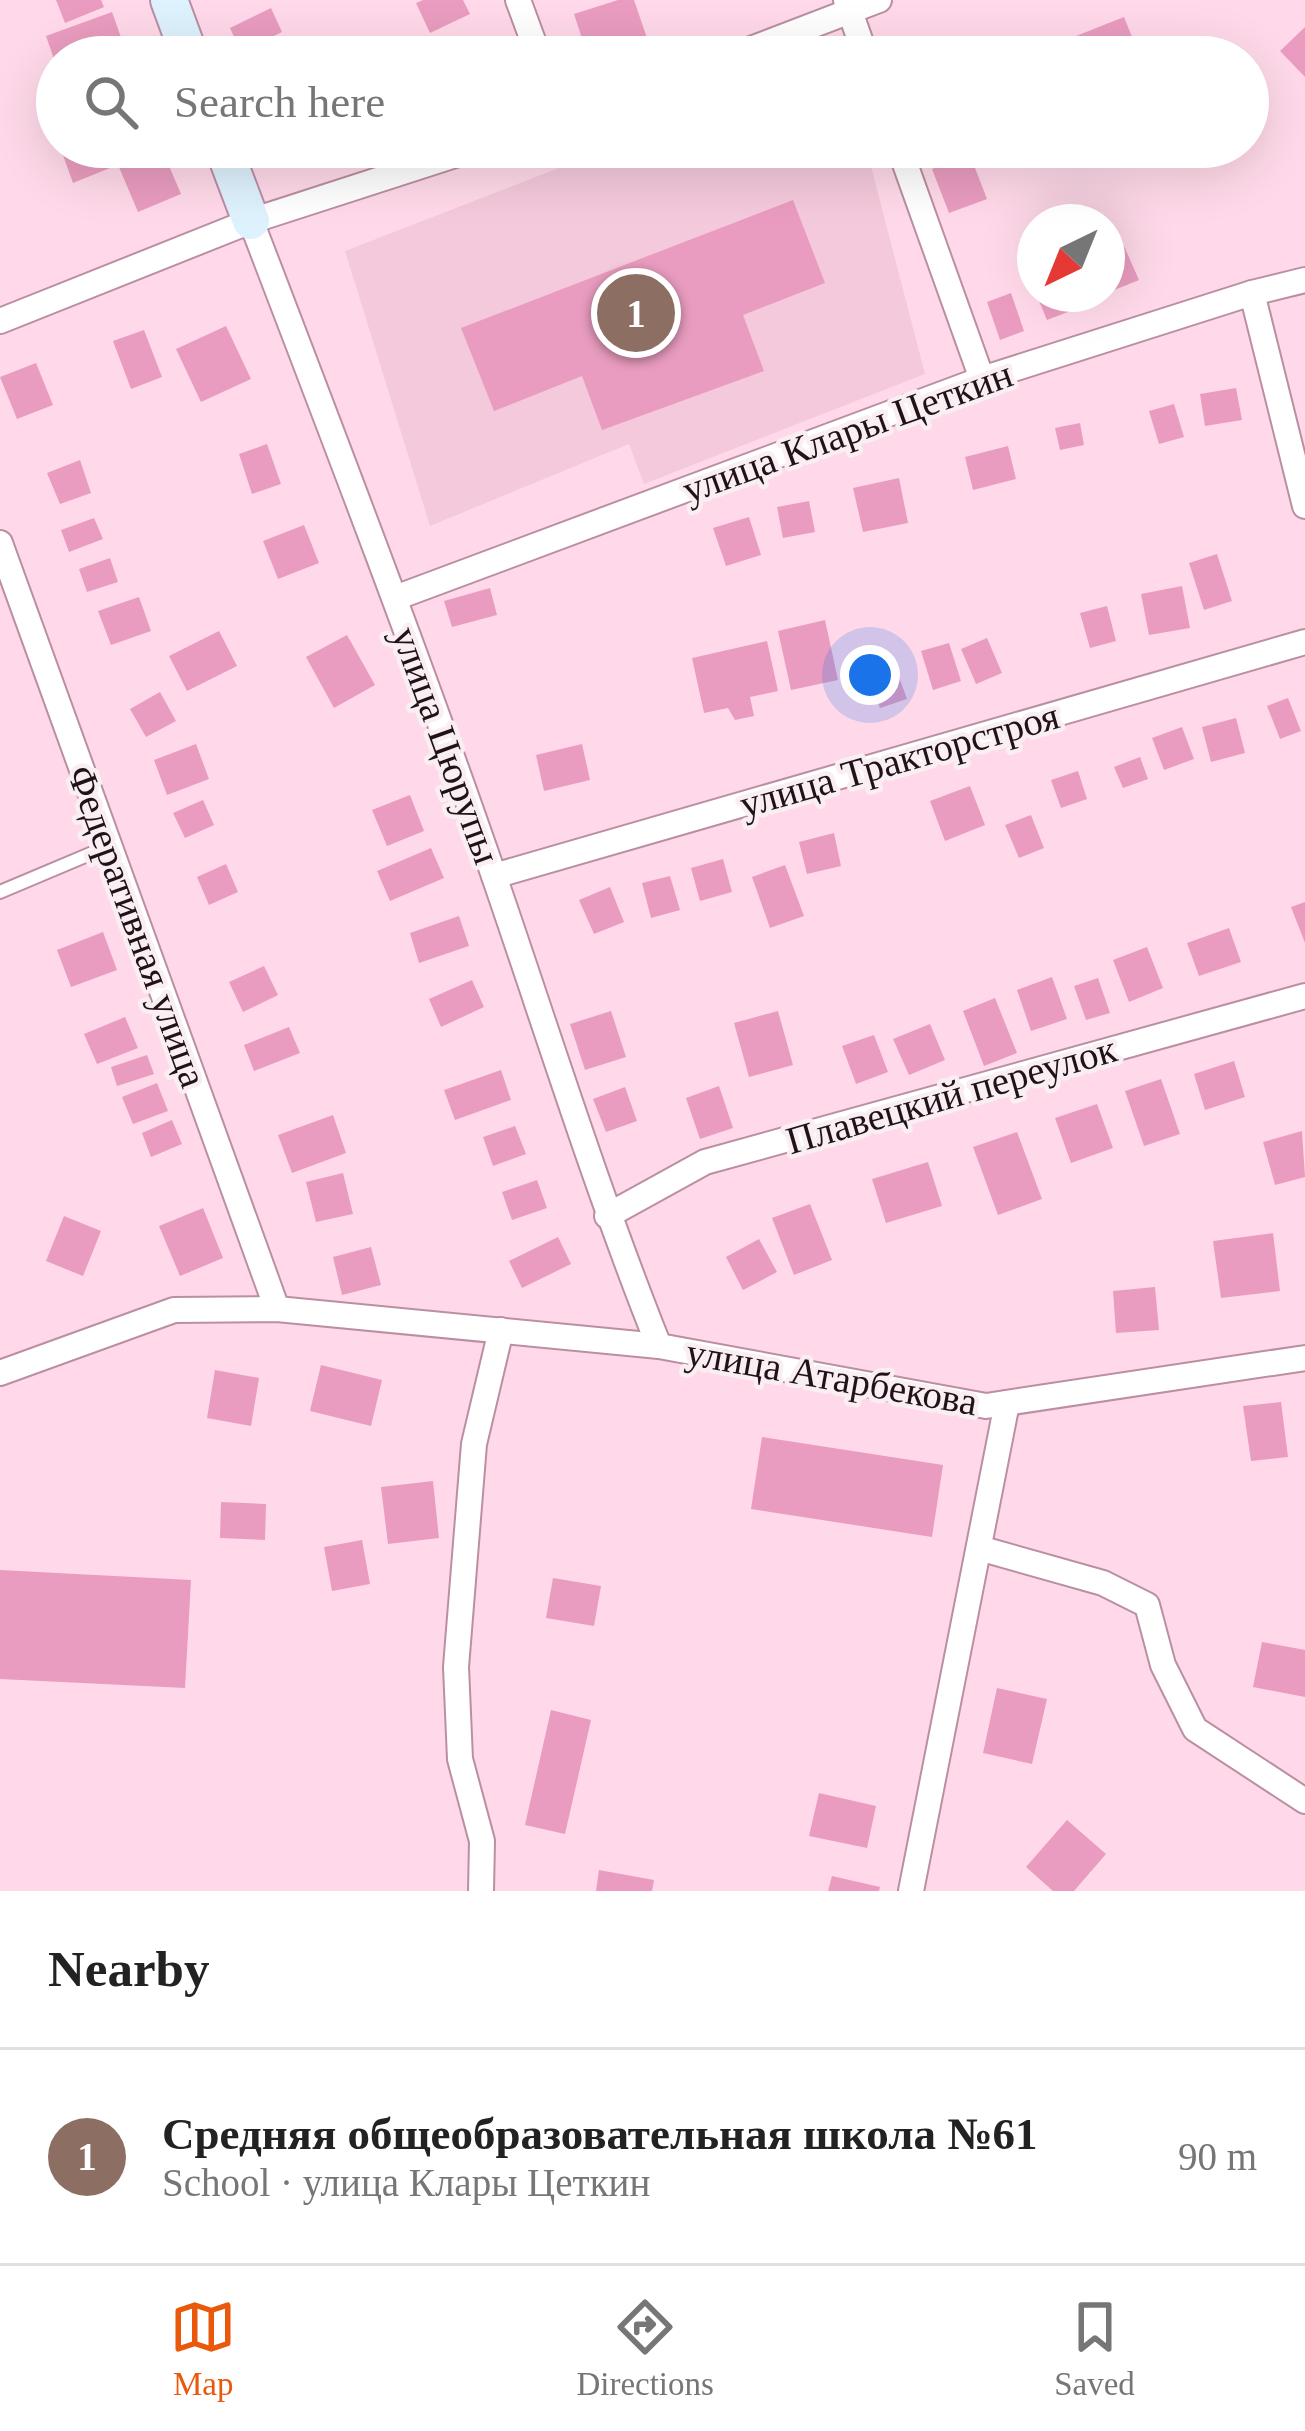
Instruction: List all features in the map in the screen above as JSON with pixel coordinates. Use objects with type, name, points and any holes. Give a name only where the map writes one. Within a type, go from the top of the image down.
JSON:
[{"type":"street","points":[[169,0],[182,36]]},
{"type":"street","points":[[518,0],[531,36]]},
{"type":"street","points":[[779,36],[848,6],[879,0]]},
{"type":"street","points":[[848,6],[859,36]]},
{"type":"street","name":"улица Цюрупы","points":[[231,168],[394,598],[494,876],[607,1216],[659,1346]]},
{"type":"street","points":[[0,321],[251,221],[415,168]]},
{"type":"street","points":[[907,168],[982,379]]},
{"type":"street","name":"улица Клары Цеткин","points":[[394,598],[982,379],[1305,280]]},
{"type":"street","points":[[1252,293],[1305,506]]},
{"type":"street","name":"Федеративная улица","points":[[0,543],[277,1309]]},
{"type":"street","name":"улица Тракторстроя","points":[[494,876],[1305,641]]},
{"type":"street","name":"Плавецкий переулок","points":[[607,1216],[705,1162],[1305,996]]},
{"type":"street","name":"улица Атарбекова","points":[[0,1373],[174,1310],[277,1309],[659,1346],[986,1406],[1305,1358]]},
{"type":"street","points":[[481,1891],[482,1840],[460,1759],[456,1667],[474,1444],[501,1330]]},
{"type":"street","points":[[910,1891],[1007,1403]]},
{"type":"street","points":[[979,1548],[1103,1583],[1147,1605],[1163,1665],[1195,1729],[1305,1801]]},
{"type":"lane","points":[[0,892],[109,846]]},
{"type":"shaded area","points":[[559,168],[871,168],[925,374],[644,484],[629,444],[430,526],[345,251]]},
{"type":"building","points":[[56,0],[101,0],[104,7],[65,23]]},
{"type":"building","points":[[463,0],[470,14],[430,33],[416,3]]},
{"type":"building","points":[[618,0],[634,0],[646,36],[581,36],[574,14]]},
{"type":"building","points":[[271,8],[282,32],[234,36],[230,28]]},
{"type":"building","points":[[112,12],[121,36],[46,36]]},
{"type":"building","points":[[1124,17],[1132,36],[1076,36]]},
{"type":"building","points":[[1305,27],[1305,77],[1280,51]]},
{"type":"building","points":[[68,168],[110,168],[73,183]]},
{"type":"building","points":[[119,168],[170,168],[181,194],[138,212]]},
{"type":"building","points":[[975,168],[987,199],[949,213],[932,169]]},
{"type":"building","points":[[793,200],[825,283],[743,315],[764,371],[602,430],[582,376],[494,411],[461,328]]},
{"type":"building","points":[[1125,248],[1139,280],[1125,286]]},
{"type":"building","points":[[1011,293],[1024,331],[1000,340],[987,302]]},
{"type":"building","points":[[1044,312],[1068,312],[1047,320]]},
{"type":"building","points":[[226,326],[251,379],[201,402],[176,349]]},
{"type":"building","points":[[144,330],[162,377],[131,389],[113,341]]},
{"type":"building","points":[[36,363],[53,405],[17,419],[0,377]]},
{"type":"building","points":[[1236,388],[1242,420],[1205,426],[1200,394]]},
{"type":"building","points":[[1174,404],[1184,437],[1159,444],[1149,411]]},
{"type":"building","points":[[1080,423],[1084,445],[1060,450],[1055,428]]},
{"type":"building","points":[[267,444],[281,484],[252,494],[239,454]]},
{"type":"building","points":[[1008,446],[1016,479],[973,490],[965,457]]},
{"type":"building","points":[[80,460],[91,493],[60,504],[47,473]]},
{"type":"building","points":[[899,478],[908,523],[863,532],[853,488]]},
{"type":"building","points":[[809,501],[815,532],[783,538],[777,507]]},
{"type":"building","points":[[749,517],[761,555],[726,566],[713,528]]},
{"type":"building","points":[[94,518],[103,539],[69,552],[61,530]]},
{"type":"building","points":[[304,525],[319,563],[278,579],[263,541]]},
{"type":"building","points":[[1217,554],[1232,601],[1204,610],[1189,563]]},
{"type":"building","points":[[110,558],[118,582],[87,592],[79,569]]},
{"type":"building","points":[[1182,586],[1190,628],[1149,635],[1141,594]]},
{"type":"building","points":[[490,588],[497,615],[452,627],[444,601]]},
{"type":"building","points":[[139,597],[151,631],[111,645],[98,611]]},
{"type":"building","points":[[1107,606],[1116,641],[1090,648],[1080,613]]},
{"type":"building","points":[[825,620],[838,680],[791,690],[778,631]]},
{"type":"building","points":[[219,631],[237,666],[187,691],[169,656]]},
{"type":"building","points":[[347,635],[375,685],[334,708],[306,657]]},
{"type":"building","points":[[987,638],[1002,673],[976,684],[961,649]]},
{"type":"building","points":[[767,641],[778,691],[750,697],[754,716],[735,720],[728,708],[704,713],[692,658]]},
{"type":"building","points":[[949,643],[961,681],[933,690],[921,651]]},
{"type":"building","points":[[894,663],[907,699],[880,708],[867,673]]},
{"type":"building","points":[[160,692],[176,721],[146,737],[130,709]]},
{"type":"building","points":[[1288,698],[1301,731],[1280,739],[1267,706]]},
{"type":"building","points":[[1236,718],[1245,753],[1211,762],[1202,727]]},
{"type":"building","points":[[1182,727],[1194,759],[1164,770],[1152,738]]},
{"type":"building","points":[[196,744],[209,779],[167,795],[154,760]]},
{"type":"building","points":[[582,744],[590,780],[544,791],[536,755]]},
{"type":"building","points":[[1140,757],[1148,779],[1123,788],[1114,767]]},
{"type":"building","points":[[1078,771],[1087,799],[1061,808],[1051,780]]},
{"type":"building","points":[[970,786],[985,825],[945,841],[930,801]]},
{"type":"building","points":[[410,795],[424,831],[387,846],[372,810]]},
{"type":"building","points":[[203,800],[214,825],[185,838],[173,813]]},
{"type":"building","points":[[1031,815],[1044,848],[1019,858],[1005,825]]},
{"type":"building","points":[[834,833],[841,866],[807,874],[799,842]]},
{"type":"building","points":[[431,848],[444,878],[390,901],[377,871]]},
{"type":"building","points":[[723,859],[732,892],[700,901],[691,868]]},
{"type":"building","points":[[226,864],[238,892],[209,905],[197,877]]},
{"type":"building","points":[[785,865],[804,916],[770,928],[752,877]]},
{"type":"building","points":[[670,876],[680,910],[651,918],[642,883]]},
{"type":"building","points":[[610,887],[624,922],[594,934],[579,900]]},
{"type":"building","points":[[1305,902],[1305,943],[1291,907]]},
{"type":"building","points":[[459,916],[469,946],[419,963],[410,933]]},
{"type":"building","points":[[1229,928],[1241,962],[1199,976],[1187,943]]},
{"type":"building","points":[[103,932],[117,970],[71,987],[57,950]]},
{"type":"building","points":[[1147,947],[1163,988],[1129,1002],[1113,960]]},
{"type":"building","points":[[264,966],[278,995],[243,1012],[229,982]]},
{"type":"building","points":[[1052,977],[1067,1019],[1031,1031],[1017,990]]},
{"type":"building","points":[[1098,978],[1110,1013],[1086,1020],[1074,986]]},
{"type":"building","points":[[472,980],[484,1007],[441,1027],[429,999]]},
{"type":"building","points":[[995,998],[1017,1053],[984,1066],[963,1011]]},
{"type":"building","points":[[611,1011],[626,1057],[585,1070],[570,1024]]},
{"type":"building","points":[[778,1011],[793,1065],[749,1077],[734,1023]]},
{"type":"building","points":[[125,1017],[138,1048],[97,1064],[84,1034]]},
{"type":"building","points":[[930,1024],[945,1060],[909,1075],[893,1039]]},
{"type":"building","points":[[289,1027],[300,1053],[254,1071],[244,1045]]},
{"type":"building","points":[[874,1035],[888,1072],[856,1084],[842,1046]]},
{"type":"building","points":[[147,1055],[154,1074],[117,1086],[111,1067]]},
{"type":"building","points":[[1234,1061],[1245,1097],[1205,1110],[1194,1074]]},
{"type":"building","points":[[501,1070],[511,1100],[455,1120],[444,1090]]},
{"type":"building","points":[[1161,1079],[1180,1134],[1144,1146],[1125,1091]]},
{"type":"building","points":[[157,1083],[168,1111],[133,1124],[122,1097]]},
{"type":"building","points":[[719,1086],[733,1128],[700,1139],[686,1098]]},
{"type":"building","points":[[625,1087],[637,1121],[606,1132],[593,1099]]},
{"type":"building","points":[[1097,1104],[1113,1148],[1071,1163],[1055,1118]]},
{"type":"building","points":[[333,1115],[346,1153],[292,1173],[278,1135]]},
{"type":"building","points":[[172,1120],[182,1144],[151,1157],[142,1133]]},
{"type":"building","points":[[515,1126],[526,1154],[493,1166],[483,1137]]},
{"type":"building","points":[[1302,1131],[1305,1177],[1275,1185],[1263,1142]]},
{"type":"building","points":[[1017,1132],[1042,1199],[998,1215],[973,1147]]},
{"type":"building","points":[[928,1162],[942,1206],[886,1223],[872,1179]]},
{"type":"building","points":[[343,1173],[353,1214],[316,1222],[306,1182]]},
{"type":"building","points":[[537,1180],[547,1208],[512,1220],[502,1192]]},
{"type":"building","points":[[810,1204],[832,1260],[794,1275],[772,1218]]},
{"type":"building","points":[[203,1208],[223,1258],[180,1276],[159,1226]]},
{"type":"building","points":[[64,1216],[101,1231],[83,1276],[46,1261]]},
{"type":"building","points":[[1273,1233],[1280,1291],[1221,1298],[1213,1241]]},
{"type":"building","points":[[558,1237],[571,1264],[522,1288],[509,1261]]},
{"type":"building","points":[[759,1239],[777,1272],[743,1290],[726,1257]]},
{"type":"building","points":[[371,1247],[381,1285],[342,1295],[333,1257]]},
{"type":"building","points":[[1155,1287],[1159,1330],[1116,1333],[1113,1291]]},
{"type":"building","points":[[321,1365],[382,1380],[371,1426],[310,1411]]},
{"type":"building","points":[[215,1370],[259,1378],[251,1426],[207,1418]]},
{"type":"building","points":[[1281,1402],[1288,1457],[1251,1461],[1243,1406]]},
{"type":"building","points":[[762,1437],[943,1465],[932,1537],[751,1509]]},
{"type":"building","points":[[433,1481],[439,1538],[388,1544],[381,1487]]},
{"type":"building","points":[[221,1502],[266,1504],[265,1540],[220,1538]]},
{"type":"building","points":[[362,1540],[370,1584],[332,1591],[324,1547]]},
{"type":"building","points":[[0,1570],[191,1580],[185,1688],[0,1679]]},
{"type":"building","points":[[553,1578],[601,1586],[594,1626],[546,1618]]},
{"type":"building","points":[[1262,1642],[1305,1650],[1305,1697],[1253,1687]]},
{"type":"building","points":[[997,1688],[1047,1699],[1032,1764],[983,1753]]},
{"type":"building","points":[[551,1710],[591,1720],[565,1834],[525,1825]]},
{"type":"building","points":[[819,1793],[876,1806],[867,1848],[809,1836]]},
{"type":"building","points":[[1067,1820],[1106,1854],[1074,1891],[1053,1891],[1026,1867]]},
{"type":"building","points":[[599,1870],[654,1880],[652,1891],[596,1891]]},
{"type":"building","points":[[832,1876],[880,1887],[879,1891],[828,1891]]},
{"type":"place","name":"Средняя общеобразовательная школа №61","points":[[636,313]]}]
